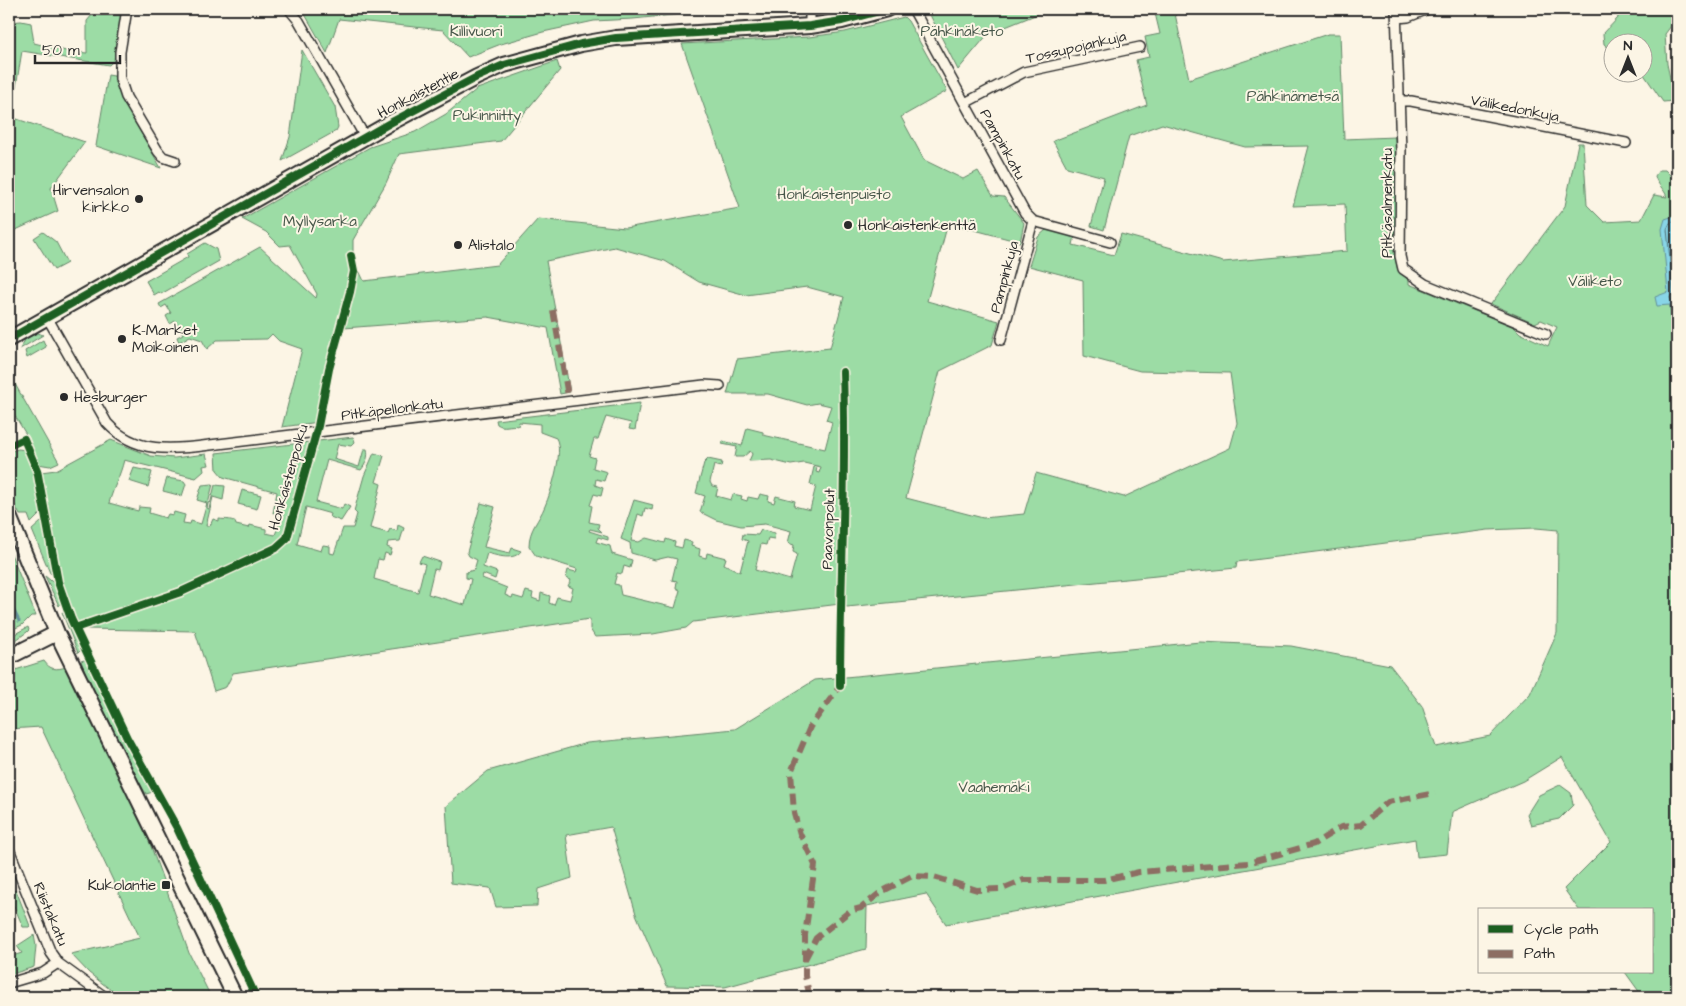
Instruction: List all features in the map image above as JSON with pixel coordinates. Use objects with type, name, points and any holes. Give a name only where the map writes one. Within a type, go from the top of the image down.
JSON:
[{"type":"street","points":[[127,9],[119,66],[123,88],[158,151],[163,157],[175,161]]},
{"type":"street","points":[[289,9],[298,21],[365,138]]},
{"type":"street","points":[[810,9],[810,26]]},
{"type":"street","name":"Honkaistentie","points":[[9,339],[365,138],[476,77],[504,66],[554,50],[616,38],[810,26],[842,21],[887,9]]},
{"type":"street","name":"Pampinkatu","points":[[914,9],[1025,213],[1033,221]]},
{"type":"street","points":[[1396,13],[1408,17],[1428,9]]},
{"type":"street","name":"Pitkäsalmenkatu","points":[[1396,13],[1402,227],[1400,256],[1402,269],[1425,284],[1546,334]]},
{"type":"street","name":"Tossupojankuja","points":[[965,103],[1024,72],[1140,47]]},
{"type":"street","name":"Välikedonkuja","points":[[1399,101],[1411,101],[1626,143]]},
{"type":"street","points":[[1033,221],[1110,242]]},
{"type":"street","name":"Pampinkuja","points":[[1001,340],[1033,221]]},
{"type":"street","name":"Pitkäpellonkatu","points":[[47,317],[107,424],[131,442],[157,449],[202,446],[704,385],[720,386]]},
{"type":"street","points":[[9,516],[57,633],[235,997]]},
{"type":"street","points":[[9,657],[57,633]]},
{"type":"street","name":"Riistakatu","points":[[9,848],[50,953],[58,963],[105,997]]},
{"type":"street","points":[[9,983],[43,973],[58,963]]},
{"type":"green space","name":"Killivuori","points":[[302,9],[731,9],[594,21],[543,32],[501,44],[468,57],[443,30],[339,19],[327,53]]},
{"type":"green space","name":"Pähkinäketo","points":[[927,9],[1050,9],[988,34],[958,70]]},
{"type":"green space","points":[[1154,9],[1174,9],[1189,79],[1328,34],[1340,34],[1344,139],[1395,137],[1398,208],[1393,249],[1398,270],[1409,281],[1409,284],[1514,327],[1520,333],[1548,346],[1557,327],[1541,320],[1535,323],[1491,304],[1565,206],[1578,143],[1583,143],[1587,205],[1604,222],[1641,220],[1654,195],[1667,197],[1655,176],[1659,170],[1665,170],[1677,182],[1677,222],[1666,265],[1677,378],[1677,997],[1643,997],[1626,974],[1654,974],[1654,908],[1578,908],[1564,889],[1611,842],[1562,757],[1523,781],[1452,812],[1447,854],[1417,857],[1415,839],[946,924],[926,894],[867,906],[866,949],[725,987],[667,986],[636,914],[611,827],[566,835],[572,878],[538,889],[537,906],[496,907],[490,888],[451,883],[446,806],[488,771],[587,743],[735,729],[815,680],[1200,642],[1291,646],[1390,665],[1422,706],[1436,747],[1490,736],[1530,694],[1557,633],[1558,530],[1536,528],[1488,530],[1237,562],[1236,568],[847,607],[840,604],[693,622],[686,628],[653,634],[595,637],[590,629],[590,619],[233,673],[226,687],[214,691],[195,631],[86,629],[82,623],[75,623],[58,567],[39,480],[41,472],[56,470],[111,440],[151,456],[174,458],[206,454],[209,465],[203,466],[204,471],[196,478],[124,460],[109,503],[138,511],[139,507],[150,508],[149,513],[166,518],[168,514],[173,515],[174,512],[185,515],[183,523],[190,524],[191,521],[201,524],[207,503],[197,500],[202,485],[213,484],[207,508],[209,509],[215,485],[225,486],[223,500],[213,497],[206,526],[210,526],[213,519],[219,521],[219,519],[229,520],[234,521],[236,525],[249,528],[250,525],[266,529],[266,533],[275,535],[282,516],[273,513],[277,492],[223,477],[217,470],[216,453],[353,437],[355,442],[351,446],[338,444],[334,459],[359,467],[364,449],[367,449],[368,452],[364,465],[361,470],[327,460],[316,502],[342,509],[344,504],[350,507],[341,521],[330,517],[331,514],[306,507],[297,544],[321,551],[323,545],[330,546],[330,553],[334,554],[343,528],[353,528],[357,514],[354,511],[364,476],[374,453],[384,456],[376,482],[381,484],[370,528],[388,533],[390,529],[397,531],[398,525],[404,528],[400,541],[388,542],[387,547],[392,549],[390,555],[385,553],[383,560],[378,559],[374,579],[418,592],[425,564],[419,562],[422,556],[440,562],[438,570],[434,569],[428,594],[465,605],[471,579],[466,578],[466,572],[474,570],[477,560],[469,556],[467,552],[481,503],[495,507],[484,547],[510,553],[512,548],[521,551],[510,557],[487,553],[483,567],[497,572],[495,579],[483,574],[482,578],[507,588],[505,595],[512,598],[513,596],[523,599],[526,591],[533,593],[532,598],[540,601],[541,593],[550,596],[549,603],[554,605],[557,597],[570,600],[573,588],[568,586],[571,580],[566,578],[568,570],[576,572],[577,569],[536,556],[529,546],[529,540],[545,506],[556,472],[558,444],[556,438],[540,432],[540,424],[519,422],[518,426],[502,426],[497,424],[496,420],[640,403],[635,430],[629,429],[631,423],[606,417],[598,439],[594,439],[589,456],[595,458],[593,468],[607,472],[604,481],[596,479],[595,485],[603,488],[601,496],[594,494],[590,505],[592,506],[589,522],[599,524],[598,528],[602,532],[590,529],[589,531],[608,537],[608,540],[598,537],[596,542],[610,546],[612,554],[632,560],[630,568],[624,566],[622,574],[617,573],[614,584],[619,585],[621,595],[675,608],[680,590],[676,588],[677,581],[672,580],[677,559],[668,557],[655,560],[631,553],[630,543],[621,539],[634,500],[653,505],[652,510],[645,508],[643,516],[638,514],[631,541],[639,542],[646,538],[665,543],[666,539],[675,542],[674,546],[682,548],[684,540],[692,542],[691,546],[700,549],[699,556],[706,558],[707,553],[726,558],[724,564],[740,572],[748,541],[742,539],[743,534],[758,535],[761,530],[775,533],[774,539],[768,538],[766,545],[761,544],[755,570],[790,580],[797,554],[793,552],[794,545],[788,543],[791,531],[765,524],[741,526],[716,520],[700,512],[705,496],[696,493],[704,463],[708,459],[722,462],[721,467],[714,465],[710,482],[712,486],[718,487],[716,496],[731,500],[733,494],[742,496],[741,499],[747,501],[748,497],[758,499],[760,494],[769,496],[768,501],[774,503],[776,496],[795,501],[794,506],[810,510],[816,486],[810,484],[814,467],[817,468],[816,472],[819,473],[821,467],[804,463],[791,465],[771,460],[749,461],[752,454],[750,451],[743,457],[735,457],[737,447],[722,444],[723,441],[742,446],[747,428],[763,432],[763,435],[825,449],[832,422],[826,420],[831,406],[818,403],[807,405],[768,394],[727,394],[737,359],[830,348],[844,297],[807,287],[746,295],[699,282],[665,261],[615,247],[546,261],[570,392],[560,394],[548,328],[488,317],[344,328],[319,422],[282,427],[302,349],[279,341],[272,334],[267,339],[217,340],[207,349],[202,340],[190,336],[179,342],[177,337],[183,334],[175,321],[170,324],[166,316],[171,313],[166,305],[161,308],[159,304],[260,247],[316,298],[317,294],[290,245],[280,246],[266,232],[242,219],[370,147],[415,132],[446,114],[477,89],[557,61],[560,70],[501,141],[399,154],[386,183],[353,240],[353,258],[364,281],[497,265],[538,219],[625,228],[740,208],[682,44],[809,37],[845,32],[904,17],[947,91],[901,117],[924,160],[963,179],[978,171],[993,196],[1004,197],[1024,223],[1020,242],[948,223],[927,301],[999,321],[992,345],[940,371],[906,498],[983,518],[1024,514],[1036,473],[1124,497],[1230,448],[1237,423],[1230,373],[1140,371],[1084,356],[1083,280],[1029,266],[1038,237],[1047,229],[1075,236],[1073,245],[1114,255],[1121,234],[1223,262],[1347,251],[1345,204],[1293,206],[1309,146],[1245,147],[1162,124],[1129,136],[1104,230],[1091,226],[1104,177],[1067,167],[1053,141],[1147,105],[1136,60],[1149,57],[1145,37],[1160,34]]},
{"type":"green space","points":[[1616,9],[1677,9],[1677,18],[1665,34],[1667,64],[1675,101],[1663,102],[1649,82],[1654,82],[1654,32],[1605,32],[1618,18]]},
{"type":"green space","points":[[92,15],[121,15],[114,60],[109,65],[22,51],[11,117],[85,142],[51,188],[58,211],[9,233],[9,22],[21,21],[31,23],[34,43],[66,51],[87,53],[87,21]]},
{"type":"green space","points":[[302,50],[335,107],[338,127],[336,131],[282,161],[290,137]]},
{"type":"green space","points":[[108,75],[114,76],[123,101],[161,168],[96,146]]},
{"type":"green space","points":[[43,232],[56,242],[67,263],[54,270],[34,238]]},
{"type":"green space","points":[[205,243],[216,249],[219,261],[161,294],[159,292],[154,295],[146,281],[188,257],[187,254]]},
{"type":"green space","points":[[38,333],[43,335],[20,349],[26,338]]},
{"type":"green space","points":[[43,340],[46,347],[27,358],[25,351]]},
{"type":"green space","points":[[9,374],[59,462],[50,466],[38,464],[27,436],[9,406]]},
{"type":"green space","points":[[18,449],[26,450],[30,456],[37,480],[41,513],[31,523],[28,515],[20,515],[9,494],[9,452]]},
{"type":"green space","points":[[134,468],[152,472],[148,487],[129,481]]},
{"type":"green space","points":[[167,478],[184,481],[186,484],[182,496],[163,491]]},
{"type":"green space","points":[[242,490],[261,495],[257,509],[238,504]]},
{"type":"green space","points":[[41,522],[54,576],[50,573],[32,530]]},
{"type":"green space","points":[[9,549],[36,616],[31,616],[22,625],[9,631]]},
{"type":"green space","points":[[45,576],[56,585],[62,602],[59,606]]},
{"type":"green space","points":[[62,612],[65,613],[81,650],[78,653]]},
{"type":"green space","points":[[28,627],[29,630],[27,632],[9,645],[9,637]]},
{"type":"green space","points":[[44,661],[54,669],[66,667],[143,824],[189,953],[211,997],[120,997],[89,973],[71,954],[140,938],[41,727],[9,729],[9,672]]},
{"type":"green space","points":[[81,661],[87,662],[129,748],[154,789],[153,792],[146,794],[100,711]]},
{"type":"green space","points":[[1560,785],[1571,793],[1573,805],[1559,819],[1531,825],[1527,814],[1539,795]]},
{"type":"green space","points":[[16,890],[29,927],[23,927],[14,906],[9,908],[9,893]]},
{"type":"green space","points":[[34,935],[36,946],[34,967],[9,975],[9,957],[22,953],[17,946]]},
{"type":"water","points":[[1677,215],[1676,379],[1670,305],[1657,306],[1655,297],[1668,292],[1662,229],[1665,219]]},
{"type":"waterway","points":[[9,601],[19,621]]},
{"type":"marked path","points":[[553,310],[568,396]]},
{"type":"marked path","points":[[810,997],[805,976],[805,935],[815,865],[800,834],[794,813],[791,772],[810,727],[840,686]]},
{"type":"marked path","points":[[805,959],[816,938],[850,911],[861,908],[881,892],[912,876],[934,877],[977,890],[1002,889],[1024,880],[1104,880],[1139,872],[1248,863],[1314,844],[1341,827],[1361,825],[1388,802],[1435,793]]},
{"type":"cycle path","points":[[9,339],[390,123],[477,77],[504,65],[581,44],[616,38],[810,26],[842,21],[887,9]]},
{"type":"cycle path","name":"Honkaistenpolku","points":[[75,628],[181,592],[276,548],[287,538],[318,426],[329,369],[350,292],[354,271],[351,256]]},
{"type":"cycle path","name":"Paavonpolut","points":[[840,686],[844,451],[843,372]]},
{"type":"cycle path","points":[[9,446],[24,439],[37,470],[58,582],[71,619],[127,738],[177,828],[256,997]]},
{"type":"place","name":"Hirvensalon kirkko","points":[[139,199]]},
{"type":"place","name":"Honkaistenkenttä","points":[[848,225]]},
{"type":"place","name":"Alistalo","points":[[458,245]]},
{"type":"place","name":"K-Market Moikoinen","points":[[122,339]]},
{"type":"place","name":"Hesburger","points":[[64,397]]},
{"type":"place","name":"Kukolantie","points":[[166,885]]},
{"type":"park label","name":"Pähkinämetsä","points":[[1293,96]]},
{"type":"park label","name":"Pukinniitty","points":[[487,115]]},
{"type":"park label","name":"Honkaistenpuisto","points":[[834,194]]},
{"type":"park label","name":"Myllysarka","points":[[320,221]]},
{"type":"park label","name":"Väliketo","points":[[1595,281]]},
{"type":"park label","name":"Vaahemäki","points":[[994,787]]}]
